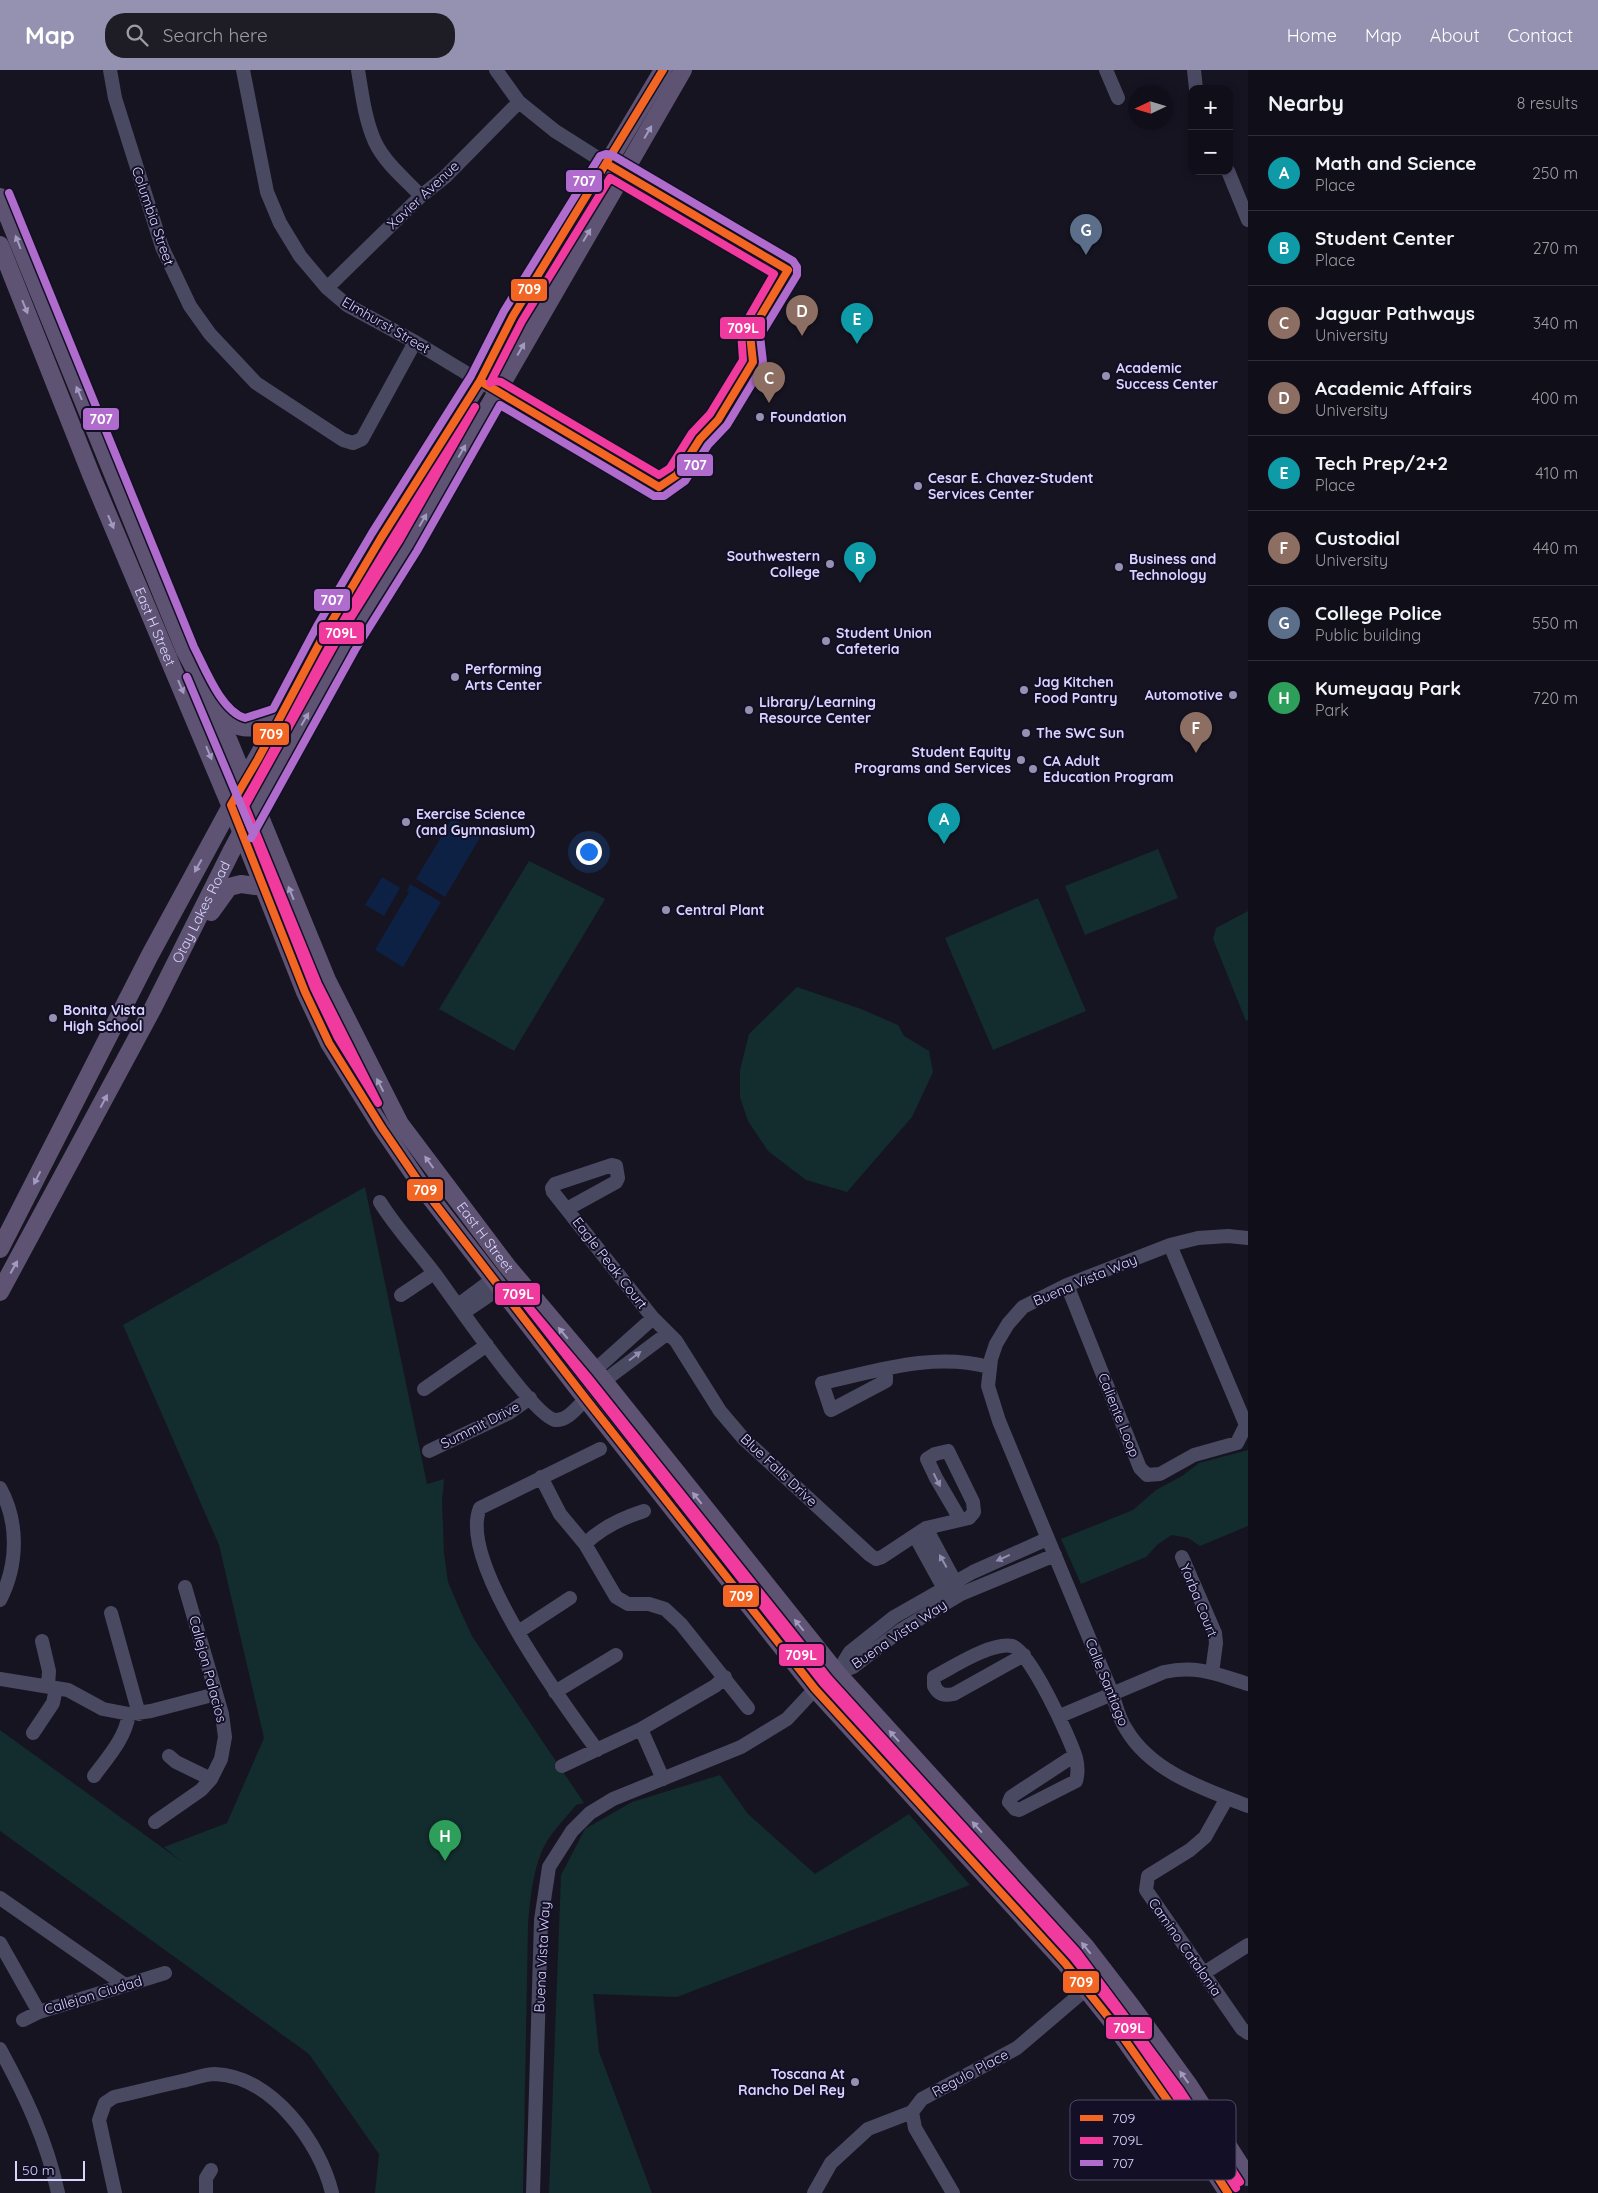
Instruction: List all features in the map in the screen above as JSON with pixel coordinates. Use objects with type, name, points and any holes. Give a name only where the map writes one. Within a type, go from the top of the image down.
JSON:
[{"type":"main road","name":"Otay Lakes Road","points":[[0,1249],[150,955],[326,631],[381,538],[480,381],[514,316],[553,249],[608,164],[663,70]]},
{"type":"main road","name":"Otay Lakes Road","points":[[0,1292],[90,1128],[242,833],[346,645],[408,546],[496,391],[684,70]]},
{"type":"main road","name":"East H Street","points":[[0,197],[185,651],[214,705],[327,980],[400,1124],[507,1266],[599,1376],[836,1673],[1085,1946],[1132,2007],[1198,2100]]},
{"type":"main road","name":"East H Street","points":[[0,245],[92,477],[242,833],[304,992],[330,1043],[399,1154],[586,1399],[815,1689],[1065,1963],[1113,2023],[1167,2100]]},
{"type":"main road","points":[[92,477],[112,470]]},
{"type":"main road","points":[[214,705],[234,725],[244,728],[266,724],[280,717]]},
{"type":"main road","points":[[193,930],[206,918],[229,887],[241,884],[263,886]]},
{"type":"main road","name":"East H Street","points":[[1236,2158],[1248,2177]]},
{"type":"main road","name":"East H Street","points":[[1220,2180],[1228,2193]]},
{"type":"street","name":"Columbia Street","points":[[110,70],[116,98],[162,247],[174,277],[190,306],[210,334],[256,383],[343,440],[353,443],[362,439],[415,342]]},
{"type":"street","name":"Elmhurst Street","points":[[243,70],[267,192],[280,223],[300,256],[327,288],[347,304],[496,391]]},
{"type":"street","points":[[358,70],[368,119],[376,143],[385,157],[421,196]]},
{"type":"street","points":[[496,70],[519,102],[555,131],[623,174]]},
{"type":"street","points":[[1106,70],[1118,98]]},
{"type":"street","points":[[1194,70],[1196,85]]},
{"type":"street","name":"Xavier Avenue","points":[[327,288],[421,196],[445,177],[519,102]]},
{"type":"street","points":[[1230,175],[1248,220]]},
{"type":"street","name":"Summit Drive","points":[[380,1202],[487,1345],[530,1398],[549,1417],[554,1420],[565,1419],[586,1399]]},
{"type":"street","name":"Eagle Peak Court","points":[[566,1209],[653,1318]]},
{"type":"street","name":"Buena Vista Way","points":[[952,1591],[1055,1555],[992,1404],[988,1386],[989,1367],[996,1344],[1008,1324],[1023,1307],[1067,1286],[1170,1245],[1198,1238],[1228,1236],[1248,1238]]},
{"type":"street","name":"Caliente Loop","points":[[1067,1286],[1140,1468],[1147,1475],[1160,1474],[1194,1455],[1237,1443],[1246,1425],[1170,1245]]},
{"type":"street","points":[[401,1294],[434,1273]]},
{"type":"street","points":[[461,1309],[496,1283]]},
{"type":"street","points":[[599,1376],[653,1318]]},
{"type":"street","name":"Blue Falls Drive","points":[[653,1318],[676,1341],[720,1411],[743,1438],[876,1559],[920,1532],[960,1519]]},
{"type":"street","points":[[599,1376],[668,1333]]},
{"type":"street","points":[[424,1389],[487,1345]]},
{"type":"street","points":[[886,1369],[917,1362],[944,1361],[974,1363],[989,1367]]},
{"type":"street","name":"Summit Drive","points":[[429,1451],[510,1413],[530,1398]]},
{"type":"street","points":[[596,1750],[555,1692],[503,1608],[482,1555],[477,1515],[480,1508],[600,1449]]},
{"type":"street","points":[[948,1451],[973,1502],[974,1512],[969,1518],[960,1519],[927,1459],[935,1454],[948,1451]]},
{"type":"street","points":[[541,1477],[560,1514],[585,1544],[616,1597],[628,1604],[649,1604],[665,1609],[681,1624],[748,1708]]},
{"type":"street","points":[[0,1488],[14,1525],[13,1558],[0,1600]]},
{"type":"street","points":[[585,1544],[596,1533],[626,1517],[644,1511]]},
{"type":"street","points":[[920,1532],[952,1591]]},
{"type":"street","name":"Buena Vista Way","points":[[533,2193],[541,1920],[549,1867],[572,1831],[590,1813],[613,1799],[741,1747],[787,1719],[815,1689],[836,1673],[853,1667],[952,1591],[1048,1539]]},
{"type":"street","name":"Calle Santiago","points":[[1055,1555],[1112,1693],[1124,1727],[1144,1753],[1169,1772],[1248,1806]]},
{"type":"street","name":"Yorba Court","points":[[1182,1557],[1215,1633],[1216,1643],[1212,1673]]},
{"type":"street","name":"Callejon Palacios","points":[[155,1822],[201,1790],[211,1779],[221,1759],[225,1737],[222,1714],[185,1587]]},
{"type":"street","points":[[518,1632],[570,1598]]},
{"type":"street","points":[[94,1776],[121,1738],[134,1714],[111,1613]]},
{"type":"street","points":[[33,1733],[53,1703],[52,1687],[42,1641]]},
{"type":"street","points":[[1024,1655],[954,1694],[945,1696],[937,1691],[934,1686],[934,1677],[985,1651],[1002,1646],[1016,1647],[1024,1655],[1060,1716],[1075,1755],[1078,1775],[1076,1781],[1020,1810],[1011,1807],[1009,1802],[1011,1797],[1075,1755]]},
{"type":"street","points":[[555,1692],[616,1654]]},
{"type":"street","points":[[1060,1716],[1171,1670],[1195,1669],[1248,1684]]},
{"type":"street","points":[[562,1766],[641,1728],[715,1686],[725,1677]]},
{"type":"street","points":[[0,1679],[68,1690],[104,1709],[134,1714],[216,1694]]},
{"type":"street","points":[[641,1728],[663,1779]]},
{"type":"street","points":[[169,1756],[176,1762],[211,1779]]},
{"type":"street","name":"Camino Catalonia","points":[[1227,1798],[1205,1837],[1190,1850],[1148,1876],[1146,1890],[1242,2029],[1248,2033]]},
{"type":"street","points":[[0,1899],[125,1985]]},
{"type":"street","points":[[0,1943],[39,2012]]},
{"type":"street","points":[[1204,1974],[1248,1945]]},
{"type":"street","name":"Callejon Ciudad","points":[[23,2020],[39,2012],[165,1973]]},
{"type":"street","name":"Regulo Place","points":[[814,2193],[831,2163],[868,2129],[912,2112],[922,2099],[1018,2048],[1085,1990]]},
{"type":"street","points":[[0,2049],[22,2088],[44,2140],[58,2193]]},
{"type":"street","points":[[115,2193],[99,2120],[105,2103],[114,2097],[214,2074],[246,2081],[260,2088],[285,2110],[314,2148],[327,2173],[332,2193]]},
{"type":"street","points":[[912,2112],[915,2128],[953,2193]]},
{"type":"street","points":[[206,2193],[206,2178],[211,2170]]},
{"type":"green space","points":[[1158,849],[1178,898],[1085,935],[1065,886]]},
{"type":"green space","points":[[529,861],[605,899],[514,1051],[439,1009]]},
{"type":"green space","points":[[1038,898],[1086,1011],[993,1050],[945,938]]},
{"type":"green space","points":[[1248,911],[1248,1020],[1246,1021],[1213,939],[1216,928]]},
{"type":"green space","points":[[797,987],[861,1009],[898,1025],[904,1036],[929,1051],[933,1072],[912,1117],[847,1192],[806,1180],[768,1151],[748,1121],[740,1097],[740,1070],[749,1034]]},
{"type":"green space","points":[[365,1187],[427,1484],[444,1479],[442,1501],[444,1553],[448,1582],[472,1636],[584,1803],[576,1805],[546,1842],[537,1864],[532,1890],[528,1925],[523,2193],[375,2193],[379,2154],[309,2054],[0,1831],[0,1730],[181,1861],[164,1847],[227,1823],[264,1738],[219,1545],[123,1325]]},
{"type":"green space","points":[[1248,1450],[1248,1526],[1200,1546],[1188,1538],[1172,1535],[1158,1544],[1146,1557],[1081,1584],[1061,1539],[1133,1510],[1156,1490],[1182,1476],[1199,1463]]},
{"type":"green space","points":[[720,1775],[748,1814],[815,1874],[909,1814],[970,1885],[677,1997],[593,1994],[599,2052],[652,2193],[549,2193],[561,1875],[585,1829],[632,1802]]},
{"type":"water","points":[[452,819],[482,834],[445,897],[416,879]]},
{"type":"water","points":[[382,877],[400,888],[384,916],[365,905]]},
{"type":"water","points":[[410,884],[441,902],[403,967],[375,950],[409,892],[407,891]]},
{"type":"transit line","name":"709","points":[[663,70],[513,316],[480,381],[381,538],[326,631],[258,759],[231,805],[305,992],[329,1043],[382,1128],[423,1188],[586,1399],[815,1689],[1065,1963],[1113,2023],[1167,2100]]},
{"type":"transit line","name":"707","points":[[9,193],[194,647],[221,698],[236,714],[245,718],[273,709],[317,626],[372,533],[471,376],[504,311],[600,156],[612,155],[793,261],[797,267],[797,275],[760,336],[762,367],[727,425],[708,445],[685,481],[664,496],[654,496],[500,405],[417,551],[355,650],[251,838]]},
{"type":"transit line","name":"709","points":[[607,164],[788,270]]},
{"type":"transit line","name":"709L","points":[[610,178],[774,274],[741,331],[743,360],[710,414],[692,433],[670,468],[659,475],[501,382],[495,381],[490,383],[522,321],[610,178]]},
{"type":"transit line","name":"709","points":[[659,487],[677,475],[700,439],[718,420],[753,362],[750,334],[788,270]]},
{"type":"transit line","name":"709","points":[[480,381],[659,487]]},
{"type":"transit line","name":"709L","points":[[475,407],[399,541],[337,640],[245,806],[318,984],[378,1103],[338,1038],[314,988],[242,806],[351,607],[475,407]]},
{"type":"transit line","name":"707","points":[[187,677],[251,829]]},
{"type":"transit line","name":"709L","points":[[1179,2100],[1121,2017],[1073,1957],[823,1683],[517,1293],[587,1376],[829,1679],[1077,1952],[1187,2100]]},
{"type":"transit line","name":"709L","points":[[1236,2176],[1240,2182]]},
{"type":"transit line","name":"709","points":[[1220,2180],[1228,2193]]},
{"type":"transit line","name":"709L","points":[[1231,2180],[1236,2188]]},
{"type":"place","name":"College Police","points":[[1086,255]]},
{"type":"place","name":"Academic Affairs","points":[[802,336]]},
{"type":"place","name":"Tech Prep/2+2","points":[[857,344]]},
{"type":"place","name":"Academic Success Center","points":[[1106,376]]},
{"type":"place","name":"Jaguar Pathways","points":[[769,403]]},
{"type":"place","name":"Foundation","points":[[760,417]]},
{"type":"place","name":"Cesar E. Chavez-Student Services Center","points":[[918,486]]},
{"type":"place","name":"Southwestern College","points":[[830,564]]},
{"type":"place","name":"Business and Technology","points":[[1119,567]]},
{"type":"place","name":"Student Center","points":[[860,583]]},
{"type":"place","name":"Student Union Cafeteria","points":[[826,641]]},
{"type":"place","name":"Performing Arts Center","points":[[455,677]]},
{"type":"place","name":"Jag Kitchen Food Pantry","points":[[1024,690]]},
{"type":"place","name":"Automotive","points":[[1233,695]]},
{"type":"place","name":"Library/Learning Resource Center","points":[[749,710]]},
{"type":"place","name":"The SWC Sun","points":[[1026,733]]},
{"type":"place","name":"Custodial","points":[[1196,753]]},
{"type":"place","name":"Student Equity Programs and Services","points":[[1021,760]]},
{"type":"place","name":"CA Adult Education Program","points":[[1033,769]]},
{"type":"place","name":"Exercise Science (and Gymnasium)","points":[[406,822]]},
{"type":"place","name":"Math and Science","points":[[944,844]]},
{"type":"place","name":"Central Plant","points":[[666,910]]},
{"type":"place","name":"Bonita Vista High School","points":[[53,1018]]},
{"type":"place","name":"Kumeyaay Park","points":[[445,1861]]},
{"type":"place","name":"Toscana At Rancho Del Rey","points":[[855,2082]]}]
